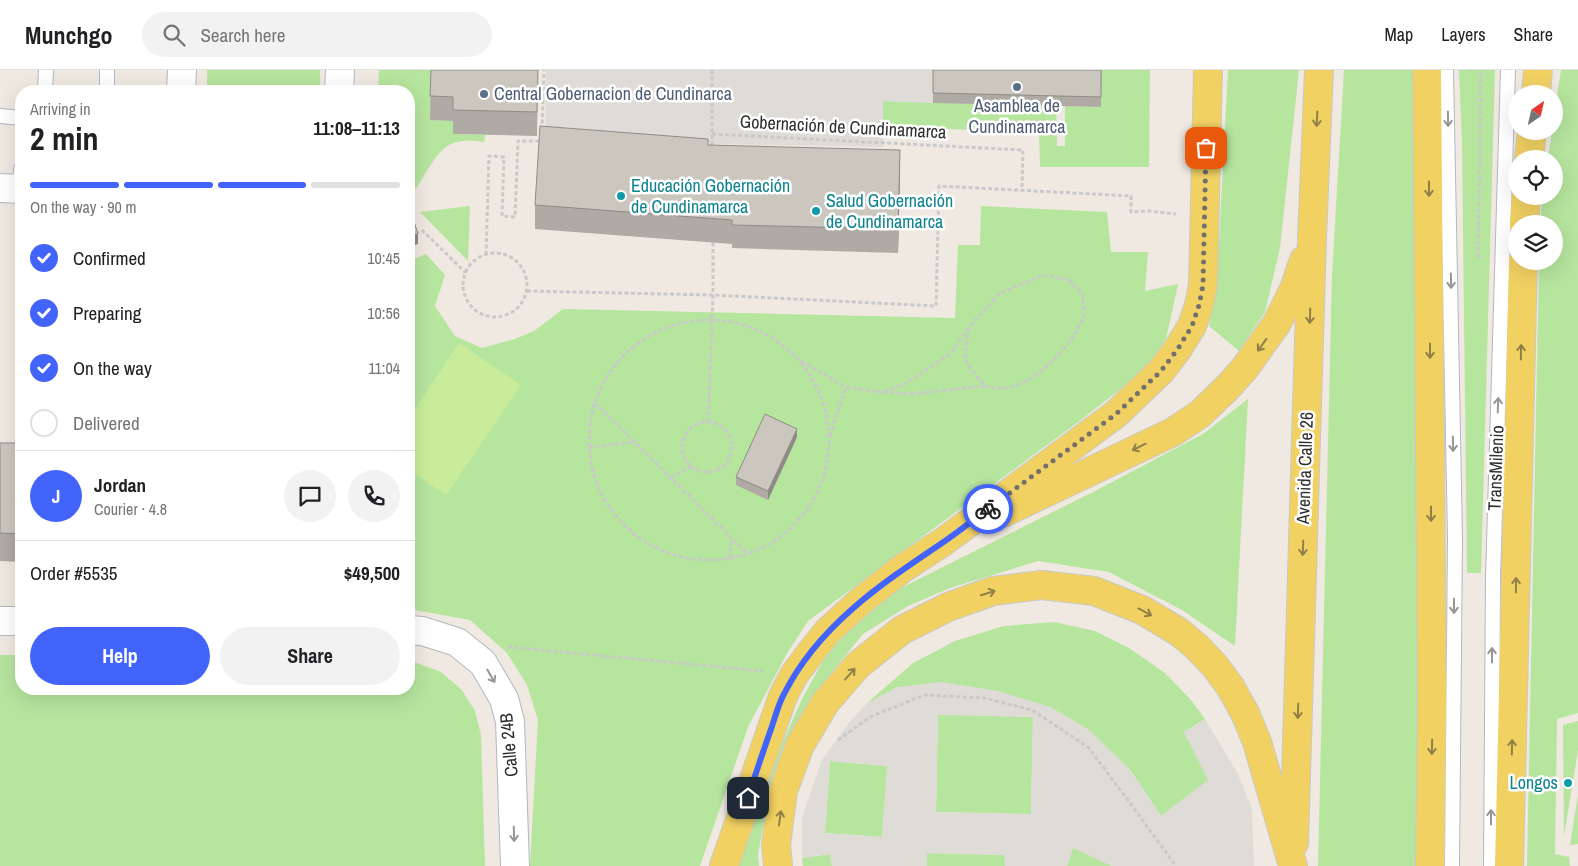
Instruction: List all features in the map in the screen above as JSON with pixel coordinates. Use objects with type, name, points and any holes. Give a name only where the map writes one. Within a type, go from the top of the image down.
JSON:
[{"type":"main road","points":[[724,866],[783,696],[794,675],[828,631],[862,600],[904,568],[943,542],[1116,414],[1161,371],[1192,326],[1203,285],[1208,70]]},
{"type":"main road","name":"Avenida Calle 26","points":[[1293,866],[1312,238],[1319,70]]},
{"type":"main road","points":[[1427,70],[1432,698],[1430,866]]},
{"type":"main road","points":[[1537,85],[1538,70]]},
{"type":"main road","points":[[943,542],[1173,432],[1200,414],[1245,368],[1277,323],[1294,289],[1312,238]]},
{"type":"main road","points":[[1509,866],[1523,270]]},
{"type":"main road","points":[[778,866],[776,845],[783,791],[800,745],[826,703],[858,665],[902,630],[948,607],[994,591],[1042,585],[1094,591],[1142,610],[1179,632],[1215,666],[1231,688],[1257,742],[1293,866]]},
{"type":"street","points":[[182,70],[182,85]]},
{"type":"street","points":[[339,85],[340,70]]},
{"type":"street","points":[[0,621],[15,621]]},
{"type":"street","name":"Calle 24B","points":[[415,630],[457,642],[483,663],[504,699],[510,721],[515,866]]},
{"type":"lane","points":[[45,85],[46,70]]},
{"type":"lane","points":[[107,70],[107,85]]},
{"type":"lane","points":[[1446,70],[1454,539],[1452,866]]},
{"type":"lane","name":"TransMilenio","points":[[1490,866],[1493,578],[1508,70]]},
{"type":"lane","points":[[0,116],[15,117]]},
{"type":"path","points":[[486,255],[489,156],[504,157],[502,216],[515,217],[518,141],[541,140],[544,70]]},
{"type":"path","points":[[712,70],[712,153]]},
{"type":"path","name":"Gobernación de Cundinamarca","points":[[712,134],[1023,150],[1022,190]]},
{"type":"path","points":[[527,291],[713,295],[936,306],[939,186],[1131,196],[1131,212],[1148,211],[1182,214]]},
{"type":"path","points":[[415,233],[423,231],[466,272]]},
{"type":"path","points":[[708,422],[713,295],[712,238]]},
{"type":"path","points":[[499,253],[509,256],[518,262],[524,270],[527,280],[527,291],[523,301],[507,315],[496,318],[485,316],[475,311],[468,303],[464,293],[463,282],[471,263],[479,257],[486,255],[499,253]]},
{"type":"path","points":[[846,387],[830,436],[825,477],[806,513],[776,542],[748,554],[739,557],[697,560],[658,550],[624,526],[600,492],[589,453],[591,412],[607,374],[635,344],[671,325],[712,319],[745,325],[775,339],[800,361],[846,387],[881,392],[912,394],[985,386],[1006,389],[1023,382],[1050,365],[1072,337],[1083,317],[1083,295],[1069,280],[1044,275],[1000,293],[969,327],[950,354],[905,384],[881,392]]},
{"type":"path","points":[[969,327],[965,354],[967,365],[985,386]]},
{"type":"path","points":[[800,361],[822,396],[830,436]]},
{"type":"path","points":[[595,403],[748,554]]},
{"type":"path","points":[[708,422],[716,423],[728,432],[732,446],[731,454],[723,467],[708,472],[700,471],[691,466],[683,455],[682,448],[683,440],[690,428],[695,424],[708,422]]},
{"type":"path","points":[[589,446],[634,442]]},
{"type":"path","points":[[671,478],[691,466]]},
{"type":"path","points":[[730,558],[732,539]]},
{"type":"path","points":[[506,647],[794,675]]},
{"type":"path","points":[[835,742],[870,717],[924,695],[984,698],[1032,710],[1088,747],[1176,866]]},
{"type":"green space","points":[[207,70],[320,70],[320,85],[207,85]]},
{"type":"green space","points":[[379,70],[431,70],[430,120],[453,121],[453,134],[485,135],[484,142],[463,141],[442,150],[415,189],[415,85],[378,85]]},
{"type":"green space","points":[[1102,70],[1150,70],[1149,167],[1040,167],[1039,133],[883,126],[883,101],[1056,106],[1057,146],[1065,146],[1065,106],[1101,107]]},
{"type":"green space","points":[[1228,70],[1299,70],[1280,248],[1265,312],[1239,351],[1209,326],[1217,281]]},
{"type":"green space","points":[[1344,70],[1412,70],[1419,665],[1416,866],[1318,866],[1332,275]]},
{"type":"green space","points":[[1459,70],[1495,70],[1481,573],[1467,573],[1462,143]]},
{"type":"green space","points":[[1561,70],[1578,70],[1578,713],[1557,719],[1555,854],[1569,857],[1570,866],[1527,866],[1539,270],[1563,270],[1563,215],[1541,215],[1541,205],[1563,205],[1563,150],[1549,150],[1551,140],[1563,140],[1563,85],[1559,85]]},
{"type":"green space","points":[[470,206],[468,261],[420,212]]},
{"type":"green space","points":[[981,206],[1107,212],[1111,252],[1148,252],[1145,291],[1178,284],[1166,339],[1147,368],[1081,420],[808,621],[786,655],[748,727],[700,866],[530,866],[538,720],[527,685],[507,653],[470,620],[415,610],[415,259],[426,254],[445,275],[435,306],[455,336],[482,348],[515,339],[534,331],[563,309],[955,318],[958,245],[980,245]]},
{"type":"green space","points":[[459,343],[521,385],[446,495],[415,474],[415,409]]},
{"type":"green space","points":[[1248,399],[1235,646],[1182,610],[1109,572],[1038,561],[950,588],[908,606],[863,634],[824,682],[796,727],[771,781],[758,855],[759,866],[735,866],[784,739],[803,697],[825,657],[858,621],[897,590],[1097,490],[1203,434]]},
{"type":"green space","points":[[1054,622],[1095,631],[1129,648],[1165,673],[1191,700],[1205,719],[1184,732],[1209,780],[1161,816],[1131,771],[1089,730],[1050,707],[898,687],[866,704],[913,663],[955,641],[1004,626]]},
{"type":"green space","points":[[0,655],[15,655],[15,695],[415,695],[415,662],[441,672],[462,690],[475,711],[481,735],[485,866],[0,866]]},
{"type":"green space","points":[[938,714],[1033,717],[1031,814],[936,812]]},
{"type":"green space","points":[[1578,721],[1578,750],[1564,836],[1563,725]]},
{"type":"green space","points":[[830,761],[888,766],[882,837],[825,833]]},
{"type":"green space","points":[[1578,795],[1578,844],[1570,845]]},
{"type":"green space","points":[[1073,847],[1112,866],[1067,866]]},
{"type":"green space","points":[[927,853],[1005,855],[1005,866],[927,866]]},
{"type":"green space","points":[[830,854],[832,866],[803,866],[802,858]]},
{"type":"shaded area","points":[[546,70],[933,70],[933,103],[883,101],[883,147],[545,141]]},
{"type":"shaded area","points":[[941,682],[998,691],[1050,707],[1089,730],[1131,771],[1161,816],[1208,780],[1184,732],[1205,719],[1237,772],[1252,809],[1254,866],[1112,866],[1073,848],[1067,866],[1005,866],[1004,855],[927,853],[927,866],[832,866],[830,854],[802,858],[802,817],[822,760],[848,724],[866,704],[898,687]],"holes":[[[938,715],[1033,717],[1031,814],[936,812]],[[830,761],[887,766],[882,837],[825,833]]]},
{"type":"building","name":"Central Gobernacion de Cundinarca","points":[[431,70],[538,70],[537,112],[453,110],[453,97],[430,96]]},
{"type":"building","name":"Asamblea de Cundinamarca","points":[[933,70],[1101,70],[1101,97],[933,93]]},
{"type":"building","points":[[540,126],[708,139],[708,145],[900,150],[898,229],[732,225],[732,220],[535,205]]},
{"type":"building","points":[[765,414],[797,429],[768,491],[736,477]]},
{"type":"building","points":[[0,443],[15,443],[15,534],[0,533]]},
{"type":"way so far","points":[[988,509],[1116,414],[1161,371],[1192,326],[1203,285],[1206,148]]},
{"type":"place","name":"Asamblea de Cundinamarca","points":[[1017,87]]},
{"type":"place","name":"Central Gobernacion de Cundinarca","points":[[484,94]]},
{"type":"place","name":"Educación Gobernación de Cundinamarca","points":[[621,196]]},
{"type":"place","name":"Salud Gobernación de Cundinamarca","points":[[816,211]]},
{"type":"place","name":"Longos","points":[[1568,783]]},
{"type":"route","points":[[748,798],[783,696],[794,675],[828,631],[862,600],[988,509]]}]
